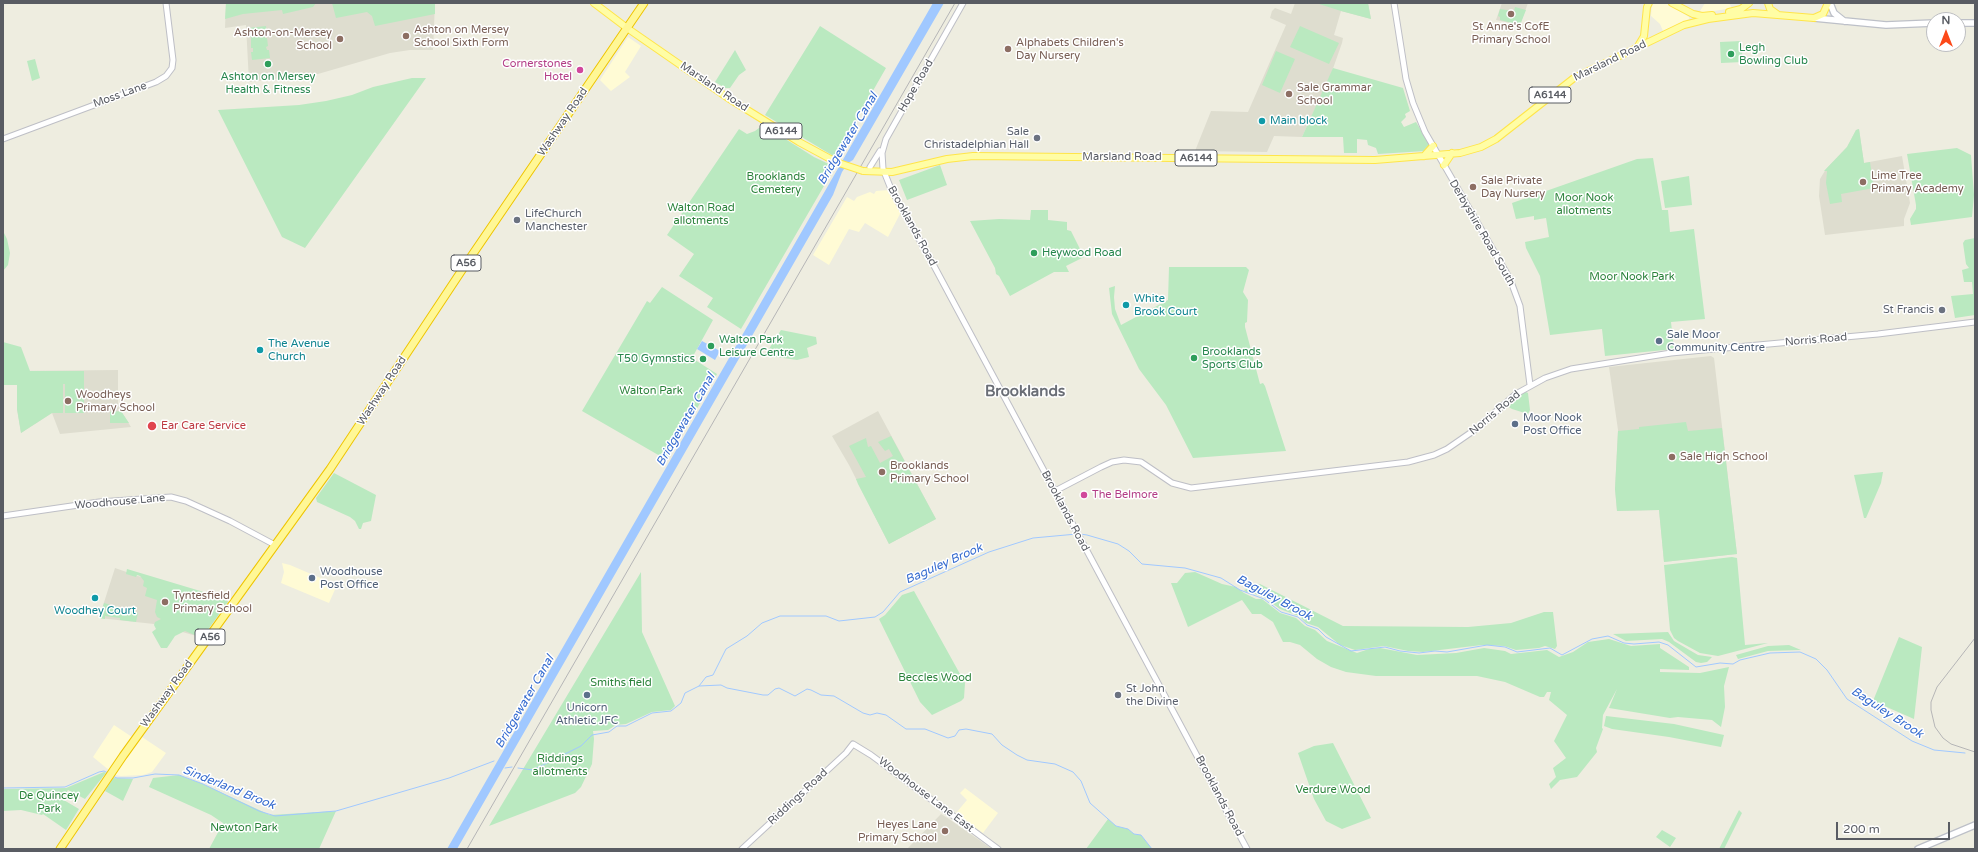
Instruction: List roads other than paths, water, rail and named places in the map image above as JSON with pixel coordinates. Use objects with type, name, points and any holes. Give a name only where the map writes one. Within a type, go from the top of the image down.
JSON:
[{"type":"highway","name":"Washway Road","points":[[60,849],[110,775],[333,464],[468,261],[644,3]]},
{"type":"main road","name":"A6144","points":[[594,3],[627,28]]},
{"type":"main road","points":[[1672,3],[1693,14],[1702,16],[1735,11],[1748,4]]},
{"type":"main road","points":[[1768,3],[1770,9],[1777,14]]},
{"type":"main road","points":[[1814,18],[1823,14],[1829,3]]},
{"type":"main road","points":[[1829,3],[1834,13],[1845,21]]},
{"type":"main road","points":[[1635,48],[1642,41],[1646,28],[1647,4]]},
{"type":"main road","name":"Marsland Road","points":[[627,28],[735,102],[799,142],[836,162],[864,171],[884,173],[947,159],[982,156],[1375,160],[1452,153],[1481,147],[1496,139],[1562,86],[1662,35],[1694,22],[1740,14],[1777,14]]},
{"type":"main road","name":"A6144","points":[[1777,14],[1814,18]]},
{"type":"main road","points":[[1814,18],[1886,24],[1926,23]]},
{"type":"main road","points":[[1646,28],[1654,36],[1662,35]]},
{"type":"main road","points":[[1424,156],[1433,146]]},
{"type":"main road","points":[[1444,165],[1452,153]]},
{"type":"main road","points":[[864,171],[870,167]]},
{"type":"main road","points":[[1918,849],[1975,825]]},
{"type":"street","name":"Moss Lane","points":[[3,140],[156,82],[166,76],[172,68],[173,60],[166,3]]},
{"type":"street","name":"Hope Road","points":[[884,173],[882,162],[883,147],[963,3]]},
{"type":"street","name":"Derbyshire Road South","points":[[1394,3],[1407,88],[1425,132],[1516,293],[1523,318],[1530,385]]},
{"type":"street","points":[[870,167],[883,147]]},
{"type":"street","name":"Brooklands Road","points":[[884,173],[1247,849]]},
{"type":"street","name":"Norris Road","points":[[1055,491],[1112,462],[1124,460],[1141,462],[1172,483],[1191,488],[1422,459],[1447,449],[1462,440],[1516,394],[1530,385],[1560,372],[1600,363],[1675,353],[1878,334],[1975,322]]},
{"type":"street","name":"Woodhouse Lane","points":[[3,516],[99,502],[171,497],[186,501],[275,545]]},
{"type":"street","name":"Riddings Road","points":[[742,849],[853,744]]},
{"type":"street","name":"Woodhouse Lane East","points":[[853,744],[871,755],[998,849]]},
{"type":"water","points":[[933,3],[944,3],[853,160],[848,163],[842,172],[833,195],[457,849],[447,849]]},
{"type":"water","points":[[702,341],[720,351],[715,360],[697,349]]},
{"type":"waterway","name":"Baguley Brook","points":[[699,686],[706,677],[713,675],[726,649],[747,636],[762,623],[780,616],[826,616],[839,621],[875,617],[883,612],[900,592],[989,552],[1033,538],[1077,534]]},
{"type":"waterway","name":"Baguley Brook","points":[[1080,534],[1118,544],[1129,551],[1142,564],[1185,568],[1221,578],[1240,590],[1264,599],[1281,612],[1298,617],[1307,625],[1318,629],[1326,637],[1351,651],[1385,647],[1400,651],[1419,653],[1435,651],[1447,652],[1487,645],[1505,647],[1517,652],[1550,648],[1562,655],[1592,639],[1608,636],[1624,643],[1634,644],[1659,642],[1668,645],[1696,667],[1720,663],[1733,664],[1740,660],[1770,653],[1800,652],[1816,659],[1827,670],[1847,699],[1912,741],[1934,750],[1965,753]]},
{"type":"waterway","points":[[518,768],[533,770],[581,746],[592,735],[609,732],[617,726],[626,726],[652,713],[671,711],[681,703],[685,693],[699,686],[721,685],[727,688],[763,695],[768,695],[775,689],[779,688],[795,696],[807,689],[821,695],[834,696],[863,713],[870,715],[877,713],[886,715],[906,729],[925,729],[948,738],[955,736],[959,730],[966,729],[992,734],[1002,745],[1027,760],[1055,764],[1073,772],[1081,781],[1090,803],[1116,826],[1128,829],[1134,834],[1141,835],[1152,849]]},
{"type":"waterway","name":"Sinderland Brook","points":[[112,776],[117,778],[133,778],[155,774],[179,775],[203,784],[259,811],[275,816],[336,811],[449,778],[494,761]]},
{"type":"waterway","points":[[505,768],[512,767]]},
{"type":"waterway","name":"Sinderland Brook","points":[[3,788],[65,787],[99,772],[104,771],[108,773]]},
{"type":"tram line","points":[[467,849],[955,3]]},
{"type":"tram line","points":[[1975,638],[1937,687],[1931,702],[1931,710],[1935,727],[1943,738],[1951,744],[1975,752]]},
{"type":"place","name":"St Anne's CofE Primary School","points":[[1511,14]]},
{"type":"place","name":"Ashton on Mersey School Sixth Form","points":[[406,36]]},
{"type":"place","name":"Ashton-on-Mersey School","points":[[340,39]]},
{"type":"place","name":"Alphabets Children's Day Nursery","points":[[1008,49]]},
{"type":"place","name":"Legh Bowling Club","points":[[1731,54]]},
{"type":"place","name":"Ashton on Mersey Health & Fitness","points":[[268,64]]},
{"type":"place","name":"Cornerstones Hotel","points":[[580,70]]},
{"type":"place","name":"Sale Grammar School","points":[[1289,94]]},
{"type":"place","name":"Main block","points":[[1262,121]]},
{"type":"place","name":"Sale Christadelphian Hall","points":[[1037,138]]},
{"type":"place","name":"Lime Tree Primary Academy","points":[[1863,182]]},
{"type":"place","name":"Sale Private Day Nursery","points":[[1473,187]]},
{"type":"place","name":"LifeChurch Manchester","points":[[517,220]]},
{"type":"place","name":"Heywood Road","points":[[1034,253]]},
{"type":"place","name":"White Brook Court","points":[[1126,305]]},
{"type":"place","name":"St Francis","points":[[1942,310]]},
{"type":"place","name":"Sale Moor Community Centre","points":[[1659,341]]},
{"type":"place","name":"Walton Park Leisure Centre","points":[[711,346]]},
{"type":"place","name":"The Avenue Church","points":[[260,350]]},
{"type":"place","name":"Brooklands Sports Club","points":[[1194,358]]},
{"type":"place","name":"T50 Gymnstics","points":[[703,359]]},
{"type":"place","name":"Woodheys Primary School","points":[[68,401]]},
{"type":"place","name":"Moor Nook Post Office","points":[[1515,424]]},
{"type":"place","name":"Ear Care Service","points":[[152,426]]},
{"type":"place","name":"Sale High School","points":[[1672,457]]},
{"type":"place","name":"Brooklands Primary School","points":[[882,472]]},
{"type":"place","name":"The Belmore","points":[[1084,495]]},
{"type":"place","name":"Woodhouse Post Office","points":[[312,578]]},
{"type":"place","name":"Woodhey Court","points":[[95,598]]},
{"type":"place","name":"Tyntesfield Primary School","points":[[165,602]]},
{"type":"place","name":"Unicorn Athletic JFC","points":[[587,695]]},
{"type":"place","name":"St John the Divine","points":[[1118,695]]},
{"type":"place","name":"Heyes Lane Primary School","points":[[945,831]]},
{"type":"district","name":"Brooklands","points":[[1025,392]]},
{"type":"water label","name":"Bridgewater Canal","points":[[848,139]]},
{"type":"water label","name":"Bridgewater Canal","points":[[686,420]]},
{"type":"water label","name":"Bridgewater Canal","points":[[525,702]]},
{"type":"park label","name":"Brooklands Cemetery","points":[[776,183]]},
{"type":"park label","name":"Moor Nook allotments","points":[[1584,204]]},
{"type":"park label","name":"Walton Road allotments","points":[[701,214]]},
{"type":"park label","name":"Moor Nook Park","points":[[1632,277]]},
{"type":"park label","name":"Walton Park","points":[[651,391]]},
{"type":"park label","name":"Beccles Wood","points":[[935,678]]},
{"type":"park label","name":"Smiths field","points":[[621,683]]},
{"type":"park label","name":"Riddings allotments","points":[[560,765]]},
{"type":"park label","name":"Verdure Wood","points":[[1333,790]]},
{"type":"park label","name":"De Quincey Park","points":[[49,802]]},
{"type":"park label","name":"Newton Park","points":[[244,828]]}]
